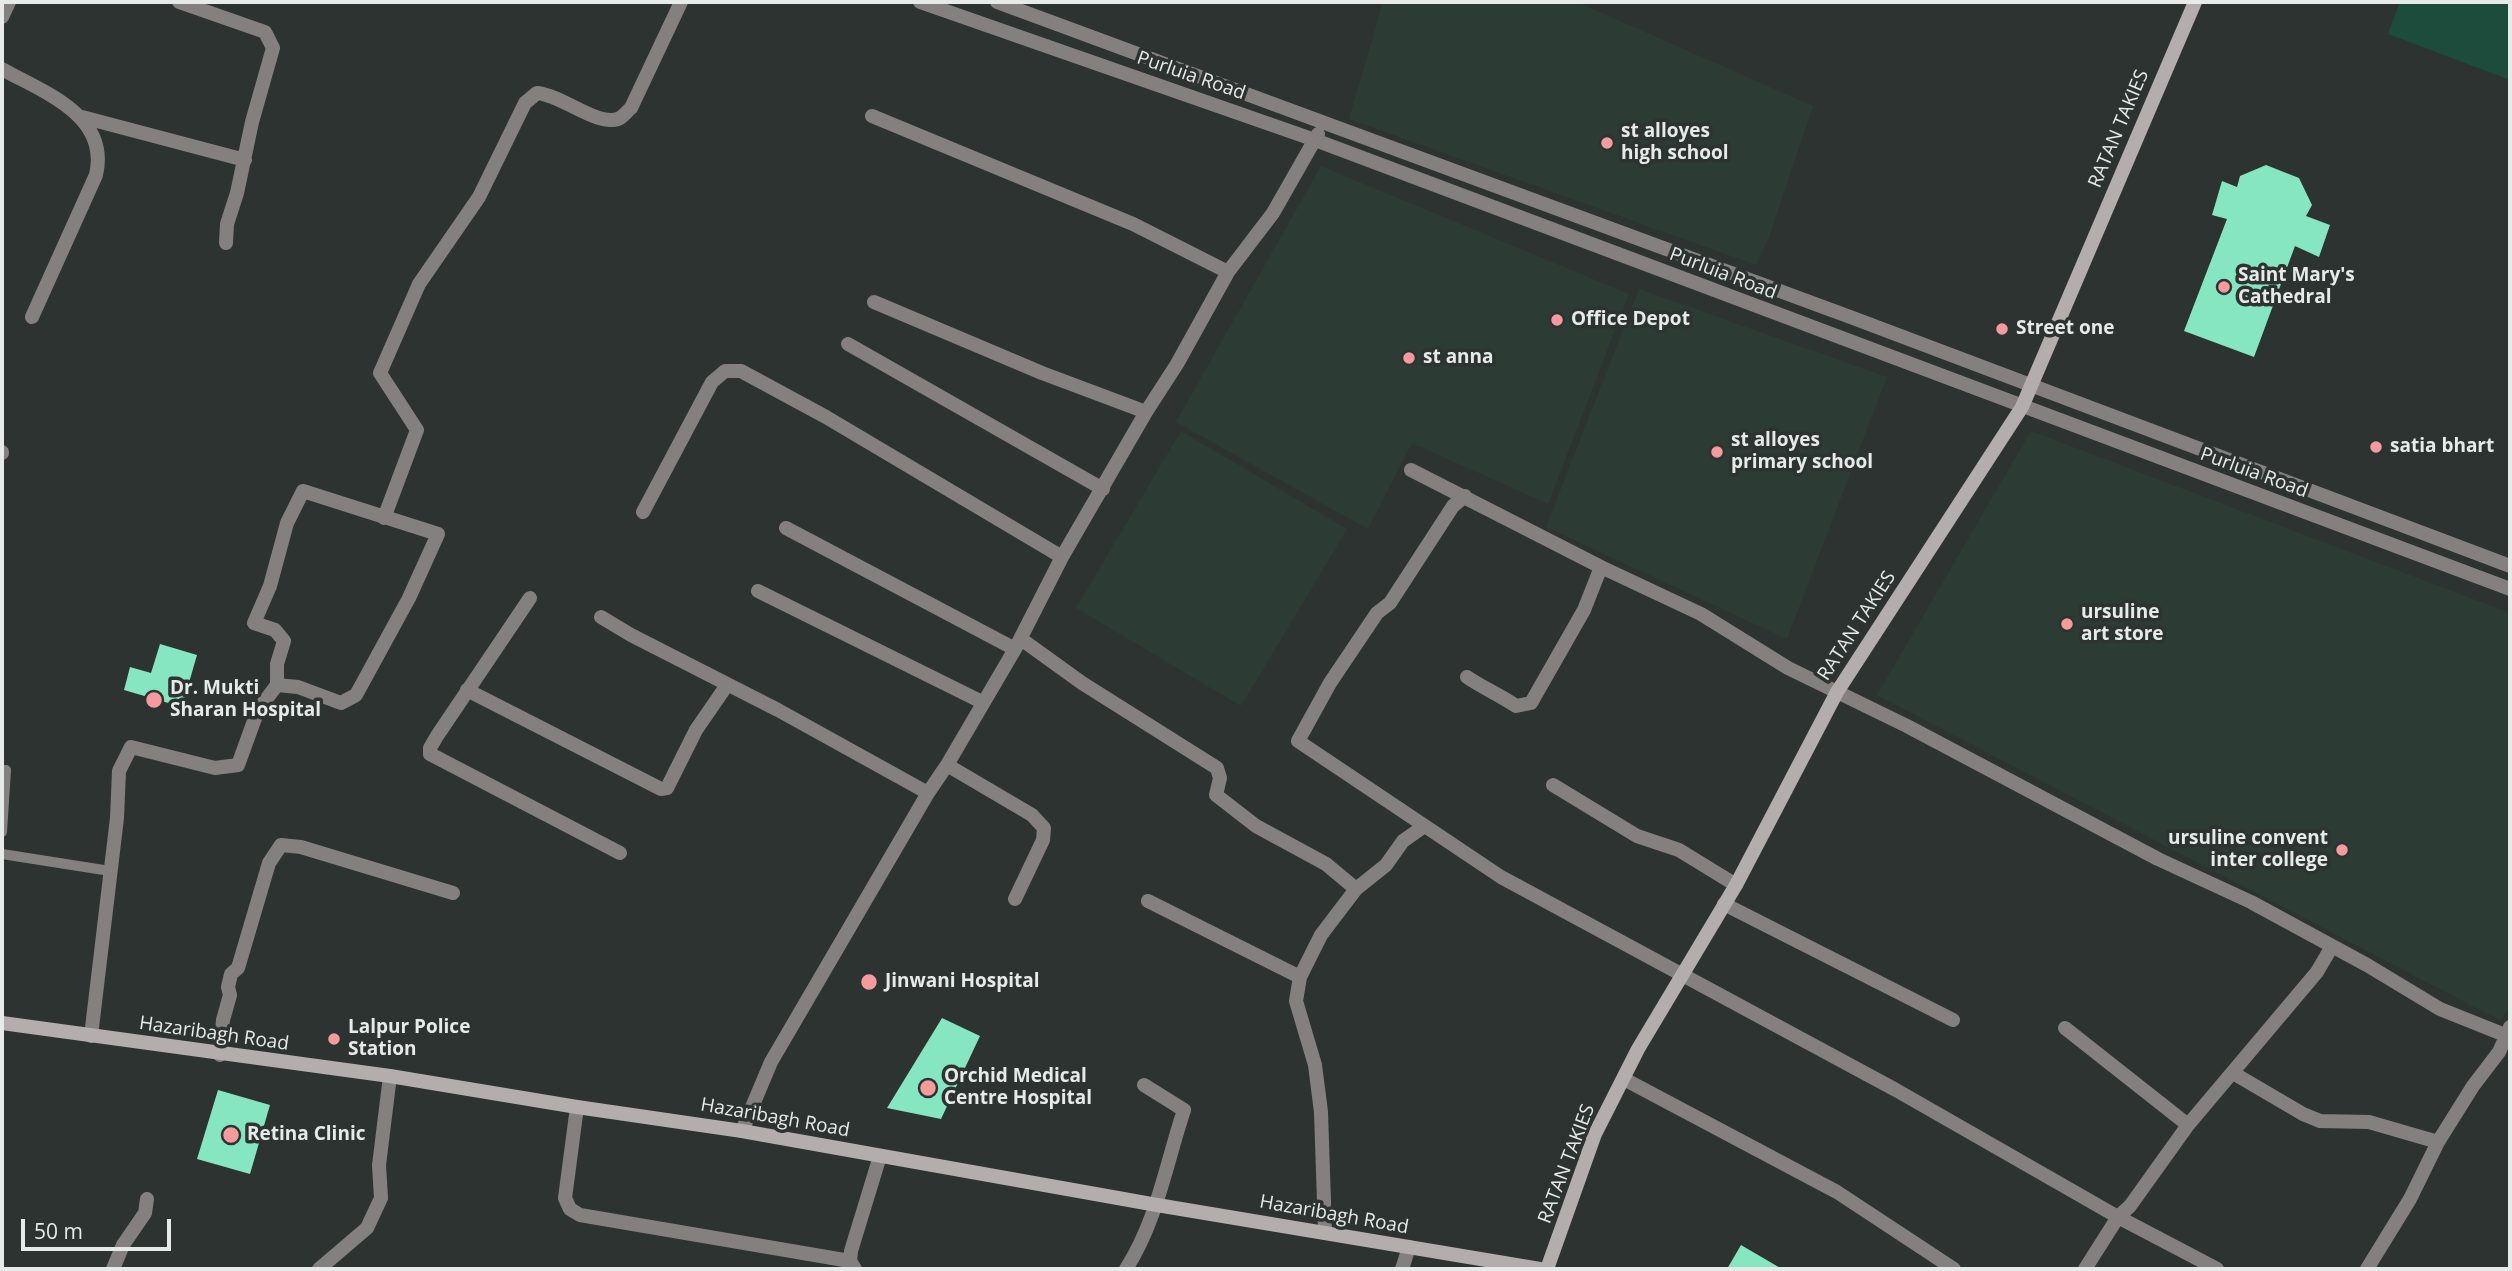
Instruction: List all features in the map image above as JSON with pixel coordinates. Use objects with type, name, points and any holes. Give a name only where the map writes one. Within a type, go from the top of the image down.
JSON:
[{"type":"main road","name":"RATAN TAKIES","points":[[1548,1269],[1595,1134],[1681,975],[1736,884],[1837,692],[2022,407],[2195,2]]},
{"type":"main road","name":"Hazaribagh Road","points":[[2,1023],[220,1055],[390,1076],[742,1131],[1157,1205],[1540,1269]]},
{"type":"street","points":[[2,17],[9,2]]},
{"type":"street","points":[[179,2],[265,32],[274,48],[252,122],[237,193],[227,224],[226,243]]},
{"type":"street","points":[[384,518],[417,430],[380,373],[419,284],[479,197],[525,103],[537,93],[551,94],[603,120],[620,118],[631,107],[681,2]]},
{"type":"street","name":"Purluia Road","points":[[920,2],[1315,140],[2510,589]]},
{"type":"street","name":"Purluia Road","points":[[997,2],[1324,121],[2510,566]]},
{"type":"street","points":[[2,69],[70,107],[82,117],[245,160]]},
{"type":"street","points":[[872,116],[1133,224],[1228,272]]},
{"type":"street","points":[[33,317],[99,163],[98,152],[82,117]]},
{"type":"street","points":[[742,1131],[771,1062],[1018,644],[1062,557],[1177,364],[1228,272],[1273,213],[1324,121]]},
{"type":"street","points":[[874,302],[1042,373],[1146,412]]},
{"type":"street","points":[[848,344],[1103,489]]},
{"type":"street","points":[[643,512],[712,382],[725,371],[741,371],[826,417],[1062,557]]},
{"type":"street","points":[[1411,471],[1701,614],[1788,667],[1907,726],[2158,859],[2251,902],[2367,965],[2440,1009],[2509,1033],[2438,1142],[2410,1199],[2367,1269]]},
{"type":"street","points":[[91,1036],[117,818],[119,771],[131,747],[215,768],[238,765],[258,710],[277,685],[277,664],[284,640],[275,630],[254,623],[270,586],[287,523],[303,491],[438,534],[409,598],[356,695],[341,703],[299,687],[277,685]]},
{"type":"street","points":[[1465,496],[1452,506],[1390,603],[1377,613],[1330,683],[1298,741],[1501,877],[1896,1090],[2118,1217],[2217,1269]]},
{"type":"street","points":[[786,528],[1018,644],[1217,768],[1220,778],[1216,795],[1256,826],[1326,864],[1356,889]]},
{"type":"street","points":[[1467,677],[1516,706],[1531,703],[1584,610],[1601,567]]},
{"type":"street","points":[[758,591],[982,702]]},
{"type":"street","points":[[530,598],[437,736],[430,747],[430,754],[620,853]]},
{"type":"street","points":[[601,618],[778,710],[928,793]]},
{"type":"street","points":[[467,690],[661,789],[667,788],[696,730],[727,685]]},
{"type":"street","points":[[947,765],[1032,815],[1044,828],[1043,840],[1015,899]]},
{"type":"street","points":[[1553,785],[1637,836],[1679,850],[1736,884]]},
{"type":"street","points":[[1325,1232],[1321,1112],[1315,1065],[1296,1001],[1300,977],[1321,935],[1356,889],[1386,865],[1403,841],[1423,827]]},
{"type":"street","points":[[220,1055],[231,974],[238,968],[270,863],[281,845],[301,847],[453,893]]},
{"type":"street","points":[[1149,901],[1300,977]]},
{"type":"street","points":[[1724,904],[1953,1020]]},
{"type":"street","points":[[2085,1269],[2118,1217],[2130,1206],[2188,1125],[2316,972],[2332,948]]},
{"type":"street","points":[[2065,1028],[2188,1125]]},
{"type":"street","points":[[2233,1073],[2320,1121],[2369,1122],[2438,1142]]},
{"type":"street","points":[[319,1269],[367,1228],[381,1198],[379,1165],[390,1076]]},
{"type":"street","points":[[1624,1079],[1837,1192],[1954,1269]]},
{"type":"street","points":[[1126,1269],[1157,1205],[1161,1182],[1184,1110],[1144,1085]]},
{"type":"street","points":[[577,1107],[565,1198],[570,1209],[580,1215],[853,1265],[851,1251],[880,1156]]},
{"type":"street","points":[[114,1269],[122,1245],[145,1213],[147,1199]]},
{"type":"street","points":[[1402,1269],[1409,1247]]},
{"type":"lane","points":[[2,769],[6,770],[2,832]]},
{"type":"lane","points":[[2,854],[110,871]]},
{"type":"shaded area","name":"st alloyes high school","points":[[1383,2],[1577,2],[1813,106],[1768,240],[1756,265],[1349,119]]},
{"type":"shaded area","name":"st anna","points":[[1321,166],[1629,294],[1548,504],[1412,443],[1368,529],[1176,422]]},
{"type":"shaded area","name":"st alloyes primary school","points":[[1639,289],[1887,377],[1787,639],[1546,527]]},
{"type":"shaded area","points":[[1181,431],[1347,529],[1241,706],[1076,608]]},
{"type":"shaded area","name":"ursuline convent inter college","points":[[2031,431],[2510,613],[2510,1005],[2501,1021],[1877,695]]},
{"type":"green space","points":[[2400,2],[2510,2],[2510,80],[2388,34]]},
{"type":"building","points":[[2266,165],[2299,178],[2312,205],[2306,216],[2330,225],[2319,257],[2295,246],[2254,357],[2184,331],[2227,219],[2212,215],[2222,181],[2237,187],[2240,176]]},
{"type":"building","points":[[160,644],[197,655],[182,707],[124,690],[130,667],[151,673]]},
{"type":"building","points":[[942,1018],[980,1036],[941,1119],[887,1108]]},
{"type":"building","points":[[218,1090],[270,1105],[250,1174],[197,1159]]},
{"type":"building","points":[[1741,1245],[1782,1269],[1727,1269]]},
{"type":"place","name":"st alloyes high school","points":[[1607,143]]},
{"type":"place","name":"Saint Mary's Cathedral","points":[[2224,287]]},
{"type":"place","name":"Office Depot","points":[[1557,320]]},
{"type":"place","name":"Street one","points":[[2002,329]]},
{"type":"place","name":"st anna","points":[[1409,358]]},
{"type":"place","name":"satia bhart","points":[[2376,447]]},
{"type":"place","name":"st alloyes primary school","points":[[1717,452]]},
{"type":"place","name":"ursuline art store","points":[[2067,624]]},
{"type":"place","name":"Dr. Mukti Sharan Hospital","points":[[154,700]]},
{"type":"place","name":"ursuline convent inter college","points":[[2342,850]]},
{"type":"place","name":"Jinwani Hospital","points":[[869,982]]},
{"type":"place","name":"Lalpur Police Station","points":[[334,1039]]},
{"type":"place","name":"Orchid Medical Centre Hospital","points":[[928,1088]]},
{"type":"place","name":"Retina Clinic","points":[[231,1135]]}]
